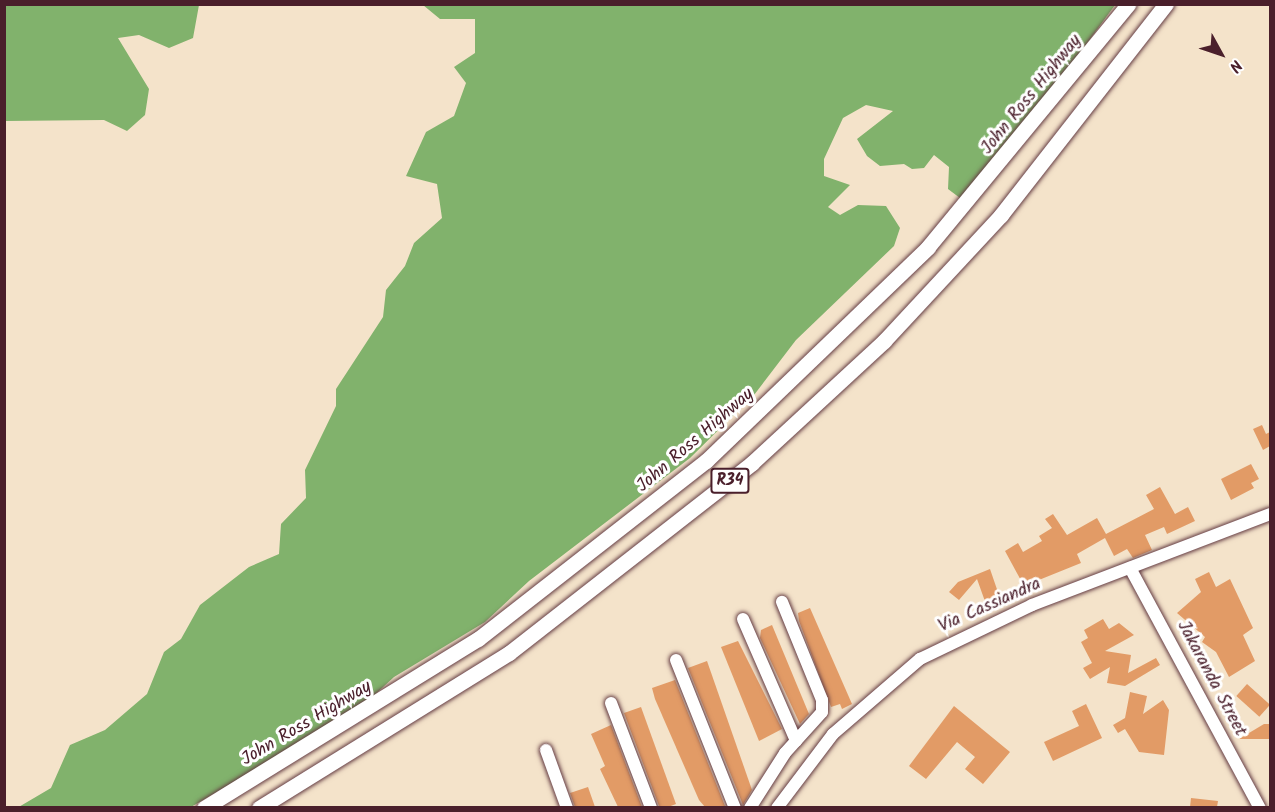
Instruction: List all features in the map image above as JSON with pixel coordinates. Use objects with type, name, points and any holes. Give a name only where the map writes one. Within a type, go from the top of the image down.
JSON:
[{"type":"main road","name":"John Ross Highway","points":[[204,807],[487,632],[706,462],[928,247],[1128,4]]},
{"type":"main road","name":"R34","points":[[259,807],[509,653],[752,463],[884,341],[1001,215],[1166,4]]},
{"type":"street","name":"Via Cassiandra","points":[[777,807],[833,734],[920,659],[1032,604],[1270,514]]},
{"type":"street","name":"Jakaranda Street","points":[[1130,568],[1260,807]]},
{"type":"street","points":[[750,807],[796,741],[820,718],[822,700],[782,603]]},
{"type":"street","points":[[744,619],[796,741]]},
{"type":"street","points":[[676,660],[735,807]]},
{"type":"street","points":[[611,703],[651,807]]},
{"type":"street","points":[[546,750],[567,807]]},
{"type":"green space","points":[[4,5],[199,5],[193,38],[169,48],[139,35],[118,38],[149,89],[145,115],[127,131],[104,120],[5,121]]},
{"type":"green space","points":[[423,5],[1115,5],[1057,84],[960,198],[948,189],[949,167],[934,155],[924,168],[912,169],[904,164],[880,166],[867,156],[857,139],[893,111],[866,105],[843,118],[824,159],[824,176],[850,185],[828,207],[840,215],[858,205],[886,206],[900,228],[894,246],[796,340],[754,395],[690,458],[529,581],[485,622],[394,677],[358,710],[191,807],[17,808],[51,788],[70,745],[105,730],[147,694],[164,652],[181,639],[200,605],[249,567],[279,554],[281,524],[306,498],[305,470],[336,406],[336,389],[383,317],[386,290],[405,266],[414,243],[442,218],[437,184],[406,176],[426,132],[454,116],[466,83],[454,67],[475,53],[475,19],[440,19]]},
{"type":"building","points":[[1262,425],[1266,434],[1270,432],[1270,446],[1263,450],[1253,429]]},
{"type":"building","points":[[1251,464],[1259,479],[1251,483],[1254,488],[1231,500],[1221,479]]},
{"type":"building","points":[[1160,487],[1175,514],[1188,507],[1195,521],[1167,534],[1164,527],[1145,535],[1152,550],[1133,558],[1127,549],[1114,556],[1105,538],[1077,554],[1081,563],[1024,586],[1005,551],[1018,543],[1023,552],[1042,541],[1039,536],[1052,528],[1045,519],[1053,514],[1067,535],[1097,518],[1106,534],[1154,509],[1146,495]]},
{"type":"building","points":[[990,569],[1001,601],[987,607],[977,579],[959,600],[949,592],[958,582]]},
{"type":"building","points":[[1209,572],[1216,587],[1230,579],[1253,628],[1243,635],[1255,661],[1229,677],[1216,652],[1202,642],[1205,637],[1177,613],[1201,592],[1195,579]]},
{"type":"building","points":[[810,608],[852,704],[842,709],[840,704],[831,707],[799,621],[798,613]]},
{"type":"building","points":[[1103,619],[1109,629],[1119,623],[1134,635],[1105,651],[1131,655],[1128,673],[1156,658],[1160,665],[1125,686],[1107,683],[1110,667],[1090,679],[1083,668],[1092,663],[1081,642],[1088,638],[1084,630]]},
{"type":"building","points":[[772,625],[809,714],[800,724],[760,638],[761,630]]},
{"type":"building","points":[[738,641],[782,729],[759,741],[721,647]]},
{"type":"building","points":[[707,661],[752,790],[743,805],[688,668]]},
{"type":"building","points":[[675,680],[725,806],[705,807],[699,800],[655,699],[652,688]]},
{"type":"building","points":[[1247,684],[1270,705],[1259,717],[1236,696]]},
{"type":"building","points":[[1130,692],[1147,696],[1143,714],[1163,700],[1169,710],[1164,755],[1139,752],[1125,729],[1118,733],[1113,725],[1125,718]]},
{"type":"building","points":[[1086,704],[1102,738],[1053,761],[1044,742],[1079,726],[1072,711]]},
{"type":"building","points":[[954,706],[1010,752],[983,784],[965,769],[975,757],[957,742],[926,779],[909,766]]},
{"type":"building","points":[[641,707],[676,804],[668,807],[659,806],[624,713]]},
{"type":"building","points":[[1264,724],[1270,724],[1270,739],[1239,739]]},
{"type":"building","points":[[611,725],[642,807],[618,807],[600,769],[605,766],[591,734]]},
{"type":"building","points":[[588,787],[595,807],[575,807],[570,793]]},
{"type":"building","points":[[1191,798],[1218,801],[1217,807],[1190,807]]}]
